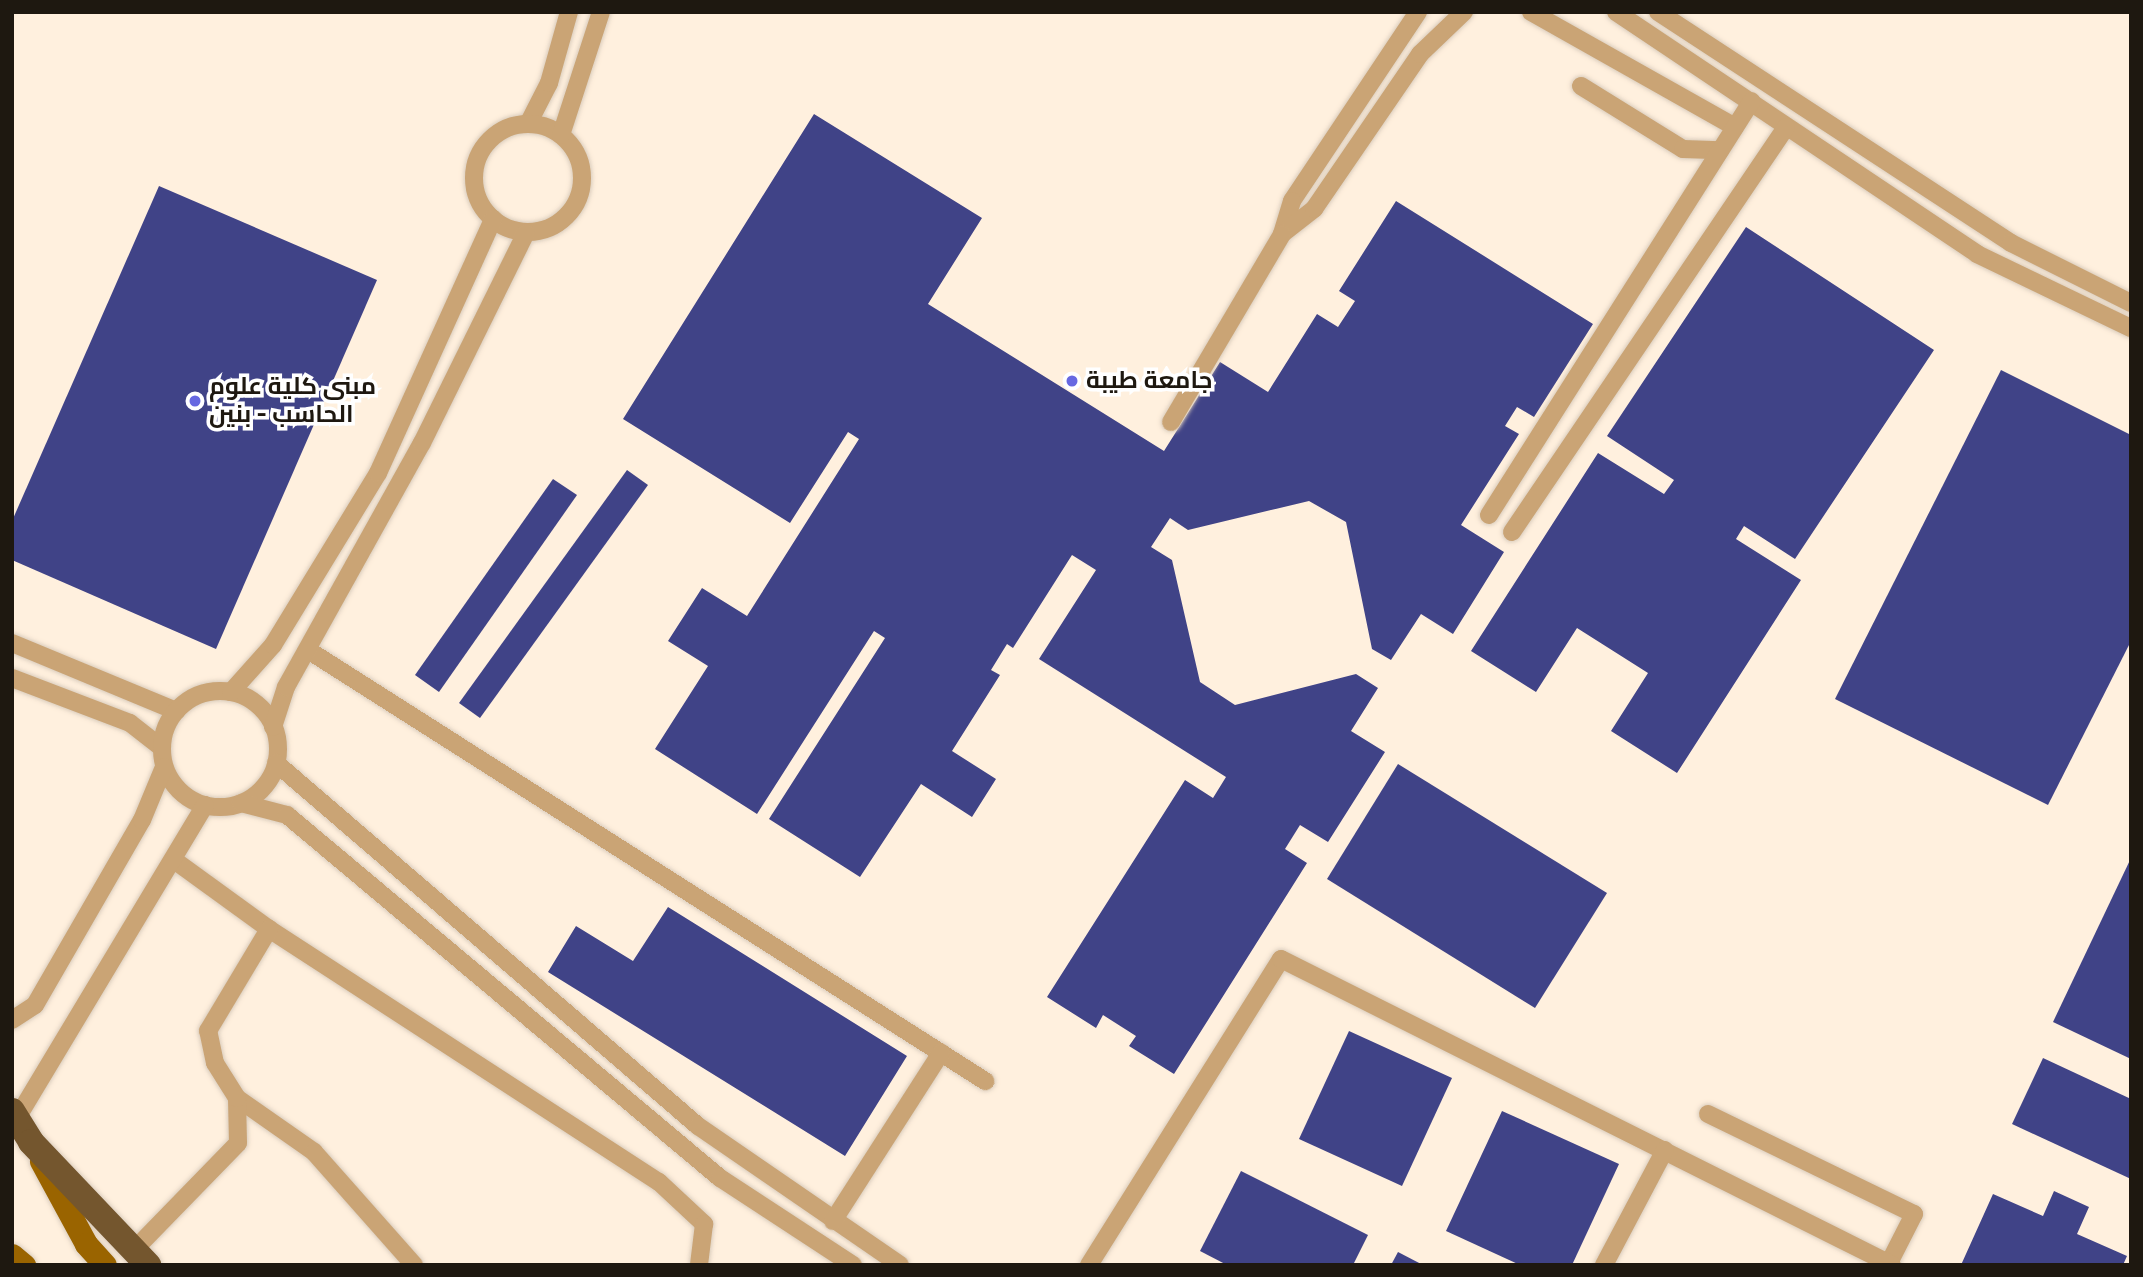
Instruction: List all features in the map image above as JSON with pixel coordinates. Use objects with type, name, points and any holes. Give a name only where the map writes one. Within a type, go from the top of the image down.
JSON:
[{"type":"highway","points":[[15,1114],[31,1142],[141,1257]]},
{"type":"main road","points":[[31,1142],[86,1244],[105,1265]]},
{"type":"main road","points":[[12,1255],[24,1265]]},
{"type":"street","points":[[527,124],[549,83],[569,12]]},
{"type":"street","points":[[561,135],[601,12]]},
{"type":"street","points":[[1171,422],[1282,234],[1292,201],[1418,12]]},
{"type":"street","points":[[1282,234],[1314,209],[1420,54],[1464,12]]},
{"type":"street","points":[[1531,12],[1735,127]]},
{"type":"street","points":[[1616,12],[1977,254],[2131,328]]},
{"type":"street","points":[[1658,12],[2011,243],[2131,303]]},
{"type":"street","points":[[1580,86],[1683,149],[1720,150]]},
{"type":"street","points":[[1489,514],[1752,102]]},
{"type":"street","points":[[527,124],[561,135],[580,163],[578,197],[558,223],[526,233],[493,219],[474,188],[477,160],[493,136],[527,124]]},
{"type":"street","points":[[1512,532],[1786,127]]},
{"type":"street","points":[[230,692],[273,645],[378,473],[493,219]]},
{"type":"street","points":[[241,803],[269,780],[276,763],[273,727],[308,650],[422,443],[526,233]]},
{"type":"street","points":[[12,643],[176,711]]},
{"type":"street","points":[[308,650],[985,1081]]},
{"type":"street","points":[[12,678],[130,723],[161,747]]},
{"type":"street","points":[[273,727],[249,699],[230,692],[201,695],[176,711],[161,747],[164,767],[173,785],[205,806],[241,803],[287,815],[720,1178],[853,1265]]},
{"type":"street","points":[[276,763],[423,893],[698,1126],[901,1265]]},
{"type":"street","points":[[12,1020],[35,1004],[142,820],[164,767]]},
{"type":"street","points":[[15,1114],[205,806]]},
{"type":"street","points":[[174,860],[269,929],[659,1182],[704,1224],[699,1265]]},
{"type":"street","points":[[404,915],[423,893]]},
{"type":"street","points":[[269,929],[208,1031],[215,1063],[237,1098],[291,1130],[414,1265]]},
{"type":"street","points":[[1089,1265],[1281,959],[1890,1264],[1914,1214],[1708,1114]]},
{"type":"street","points":[[834,1221],[941,1053]]},
{"type":"street","points":[[141,1257],[238,1143],[237,1098]]},
{"type":"street","points":[[1604,1265],[1665,1150]]},
{"type":"building","points":[[814,114],[982,218],[928,304],[1164,451],[1220,362],[1268,392],[1317,314],[1338,327],[1355,301],[1339,291],[1396,201],[1593,324],[1534,417],[1517,407],[1505,426],[1519,434],[1461,525],[1504,552],[1453,634],[1421,614],[1391,660],[1372,649],[1346,522],[1309,501],[1188,530],[1170,518],[1151,547],[1172,560],[1200,682],[1235,705],[1356,674],[1378,688],[1351,731],[1385,752],[1328,842],[1300,825],[1285,849],[1307,863],[1174,1074],[1129,1046],[1136,1036],[1103,1015],[1096,1028],[1047,997],[1185,780],[1213,798],[1226,777],[1039,659],[1096,570],[1072,555],[1013,648],[1007,644],[991,670],[1000,675],[952,751],[996,779],[972,817],[921,784],[860,877],[769,819],[885,638],[874,631],[757,814],[655,749],[708,666],[668,641],[702,588],[747,616],[859,439],[848,432],[790,523],[623,419]]},
{"type":"building","name":"مبنى كلية علوم الحاسب - بنين","points":[[159,186],[377,280],[216,649],[12,560],[12,521]]},
{"type":"building","points":[[1746,227],[1934,350],[1795,559],[1744,526],[1736,539],[1801,580],[1677,773],[1611,731],[1648,673],[1577,628],[1536,692],[1471,651],[1598,453],[1664,494],[1674,480],[1607,436]]},
{"type":"building","points":[[2001,370],[2131,435],[2131,641],[2048,805],[1835,699]]},
{"type":"building","points":[[627,470],[648,485],[480,718],[459,703]]},
{"type":"building","points":[[553,479],[577,495],[439,692],[415,675]]},
{"type":"building","points":[[1398,764],[1607,893],[1535,1008],[1327,879]]},
{"type":"building","points":[[2131,858],[2131,1059],[2053,1022]]},
{"type":"building","points":[[668,907],[907,1056],[845,1156],[548,972],[576,926],[633,961]]},
{"type":"building","points":[[1349,1031],[1452,1078],[1402,1186],[1299,1139]]},
{"type":"building","points":[[2043,1058],[2131,1099],[2131,1179],[2012,1124]]},
{"type":"building","points":[[1502,1111],[1619,1164],[1572,1265],[1520,1265],[1446,1231]]},
{"type":"building","points":[[1241,1171],[1368,1235],[1353,1265],[1227,1265],[1200,1251]]},
{"type":"building","points":[[2054,1191],[2089,1207],[2077,1234],[2127,1256],[2123,1265],[1961,1265],[1993,1194],[2043,1216]]},
{"type":"building","points":[[1398,1252],[1423,1265],[1391,1265]]},
{"type":"place","name":"جامعة طيبة","points":[[1072,381]]},
{"type":"place","name":"مبنى كلية علوم الحاسب - بنين","points":[[195,401]]}]
